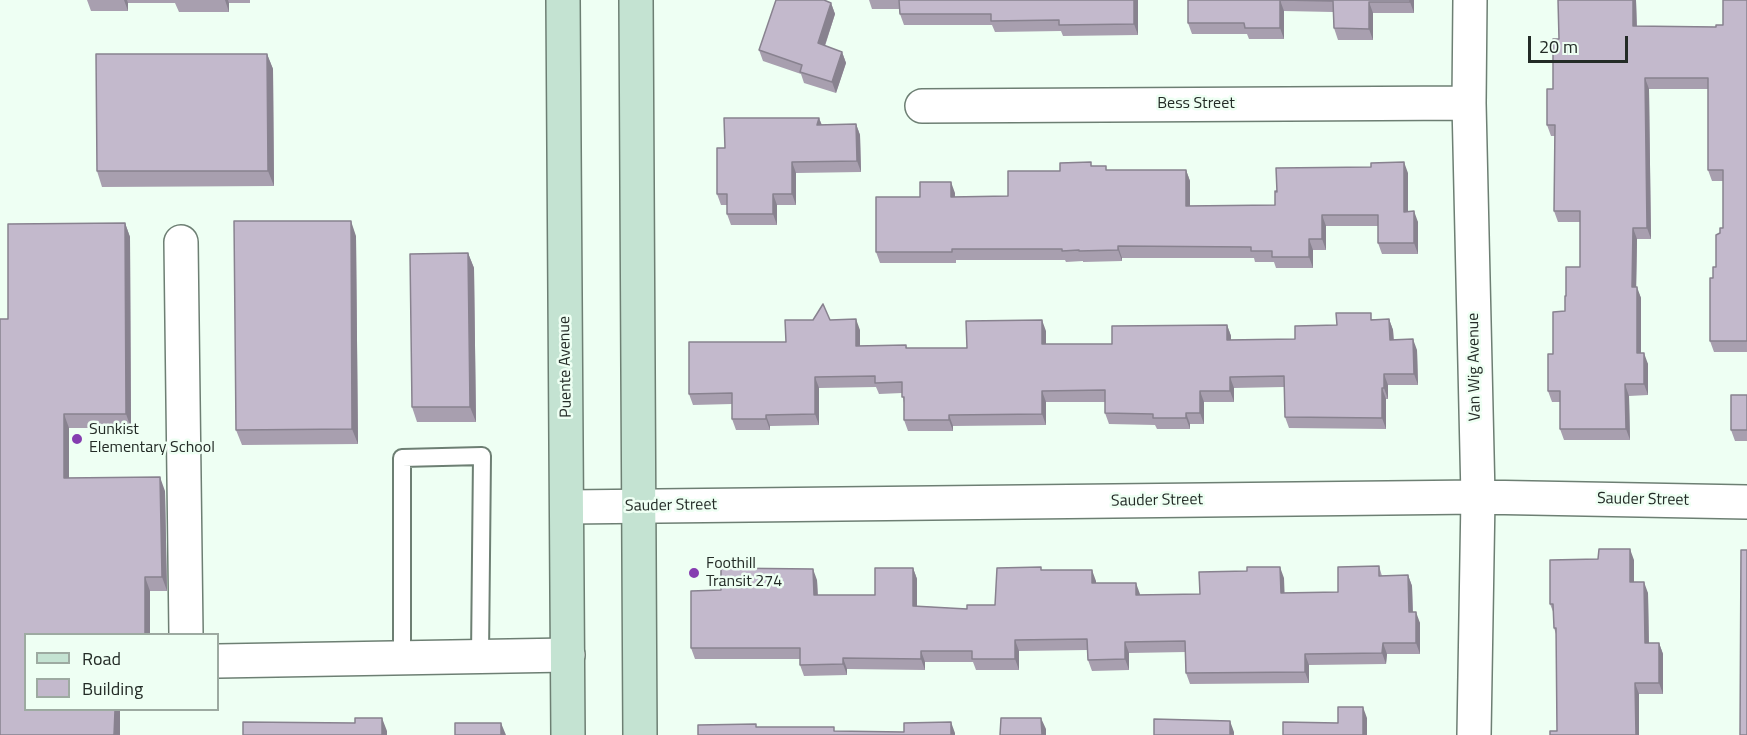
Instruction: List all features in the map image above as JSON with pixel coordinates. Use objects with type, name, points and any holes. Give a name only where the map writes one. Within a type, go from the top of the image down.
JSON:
[{"type":"main road","name":"Puente Avenue","points":[[563,0],[568,735]]},
{"type":"main road","points":[[636,0],[640,735]]},
{"type":"street","name":"Van Wig Avenue","points":[[1470,0],[1469,103],[1478,497],[1474,735]]},
{"type":"street","name":"Bess Street","points":[[922,106],[1469,103]]},
{"type":"street","points":[[181,242],[186,633]]},
{"type":"street","name":"Sauder Street","points":[[568,507],[1478,497],[1747,502]]},
{"type":"street","points":[[219,661],[568,655]]},
{"type":"lane","points":[[402,658],[402,458],[482,456],[480,656]]},
{"type":"building","points":[[776,0],[824,0],[831,3],[818,43],[842,52],[832,82],[800,72],[802,65],[759,50]]},
{"type":"building","points":[[899,0],[1134,0],[1134,24],[1059,25],[1059,20],[991,21],[991,14],[900,14]]},
{"type":"building","points":[[1188,0],[1280,0],[1280,28],[1245,28],[1244,23],[1188,23]]},
{"type":"building","points":[[1280,0],[1410,0],[1410,2],[1369,2],[1369,29],[1334,28],[1333,1]]},
{"type":"building","points":[[1558,0],[1633,0],[1633,26],[1716,27],[1716,25],[1723,25],[1723,0],[1747,0],[1747,341],[1710,341],[1710,278],[1713,278],[1713,267],[1716,267],[1716,235],[1720,233],[1720,228],[1723,228],[1723,170],[1708,170],[1708,78],[1645,78],[1647,228],[1633,228],[1632,287],[1637,287],[1637,353],[1644,353],[1644,384],[1625,384],[1626,429],[1560,429],[1560,391],[1548,391],[1548,354],[1553,354],[1553,312],[1565,311],[1566,267],[1580,267],[1580,211],[1554,211],[1555,125],[1547,125],[1547,89],[1553,89],[1553,39],[1559,39]]},
{"type":"building","points":[[96,54],[267,54],[268,171],[97,171]]},
{"type":"building","points":[[724,118],[819,118],[817,125],[856,124],[857,161],[792,162],[792,194],[773,194],[773,214],[727,214],[727,194],[717,194],[717,148],[725,148]]},
{"type":"building","points":[[1091,162],[1091,166],[1106,166],[1106,170],[1186,170],[1186,206],[1275,205],[1276,168],[1371,167],[1371,163],[1404,162],[1404,212],[1414,211],[1414,243],[1378,243],[1378,215],[1322,215],[1322,239],[1309,239],[1309,257],[1272,257],[1272,251],[1251,251],[1251,247],[1118,246],[1118,250],[1079,251],[952,249],[952,252],[876,252],[876,197],[920,197],[920,182],[951,182],[951,197],[1008,196],[1008,171],[1060,171],[1060,163]]},
{"type":"building","points":[[234,221],[351,221],[352,429],[236,430]]},
{"type":"building","points":[[125,223],[126,414],[64,414],[64,478],[160,477],[162,577],[145,577],[145,633],[24,633],[24,711],[115,711],[114,735],[0,735],[0,319],[8,319],[8,224]]},
{"type":"building","points":[[468,253],[470,407],[412,407],[410,254]]},
{"type":"building","points":[[823,304],[830,320],[856,319],[856,346],[906,345],[906,348],[967,348],[966,321],[1042,320],[1042,344],[1112,344],[1112,326],[1227,325],[1227,340],[1295,339],[1295,326],[1337,325],[1336,313],[1371,313],[1371,320],[1389,319],[1390,340],[1413,339],[1414,374],[1384,374],[1382,418],[1285,417],[1284,376],[1230,377],[1230,391],[1200,391],[1200,413],[1186,413],[1186,418],[1153,418],[1153,414],[1105,413],[1105,390],[1042,391],[1042,414],[949,415],[949,420],[904,420],[902,382],[875,383],[875,376],[815,377],[815,414],[766,415],[766,419],[732,419],[732,393],[689,394],[689,342],[786,342],[785,320],[813,320]]},
{"type":"building","points":[[1731,395],[1747,395],[1747,430],[1731,430]]},
{"type":"building","points":[[1599,549],[1630,549],[1630,582],[1644,582],[1645,643],[1659,643],[1659,683],[1635,683],[1636,735],[1550,735],[1550,731],[1557,731],[1556,628],[1554,628],[1553,604],[1550,604],[1550,560],[1598,559]]},
{"type":"building","points":[[1741,550],[1747,550],[1747,735],[1740,735]]},
{"type":"building","points":[[1379,566],[1379,576],[1408,575],[1409,612],[1416,612],[1416,643],[1383,643],[1382,653],[1305,654],[1305,672],[1186,673],[1185,641],[1125,642],[1125,659],[1088,660],[1087,639],[1015,640],[1015,659],[972,659],[972,651],[921,651],[921,659],[843,658],[843,664],[800,665],[800,648],[691,648],[691,591],[721,590],[721,568],[813,569],[814,595],[875,595],[875,568],[913,568],[913,606],[967,609],[967,605],[995,605],[997,568],[1041,567],[1041,570],[1092,570],[1092,583],[1136,583],[1136,595],[1200,594],[1199,572],[1247,571],[1247,567],[1280,567],[1281,593],[1338,592],[1338,567]]},
{"type":"building","points":[[1338,707],[1363,707],[1363,735],[1283,735],[1283,722],[1338,723]]},
{"type":"building","points":[[355,718],[382,718],[382,735],[243,735],[243,722],[355,723]]},
{"type":"building","points":[[1001,718],[1041,718],[1042,735],[1000,735]]},
{"type":"building","points":[[1154,719],[1230,721],[1230,735],[1154,735]]},
{"type":"building","points":[[951,722],[951,735],[698,735],[698,725],[756,724],[756,727],[834,727],[834,731],[904,732],[904,723]]},
{"type":"building","points":[[455,723],[501,723],[501,735],[455,735]]},
{"type":"place","name":"Sunkist Elementary School","points":[[77,439]]},
{"type":"place","name":"Foothill Transit 274","points":[[694,573]]}]
